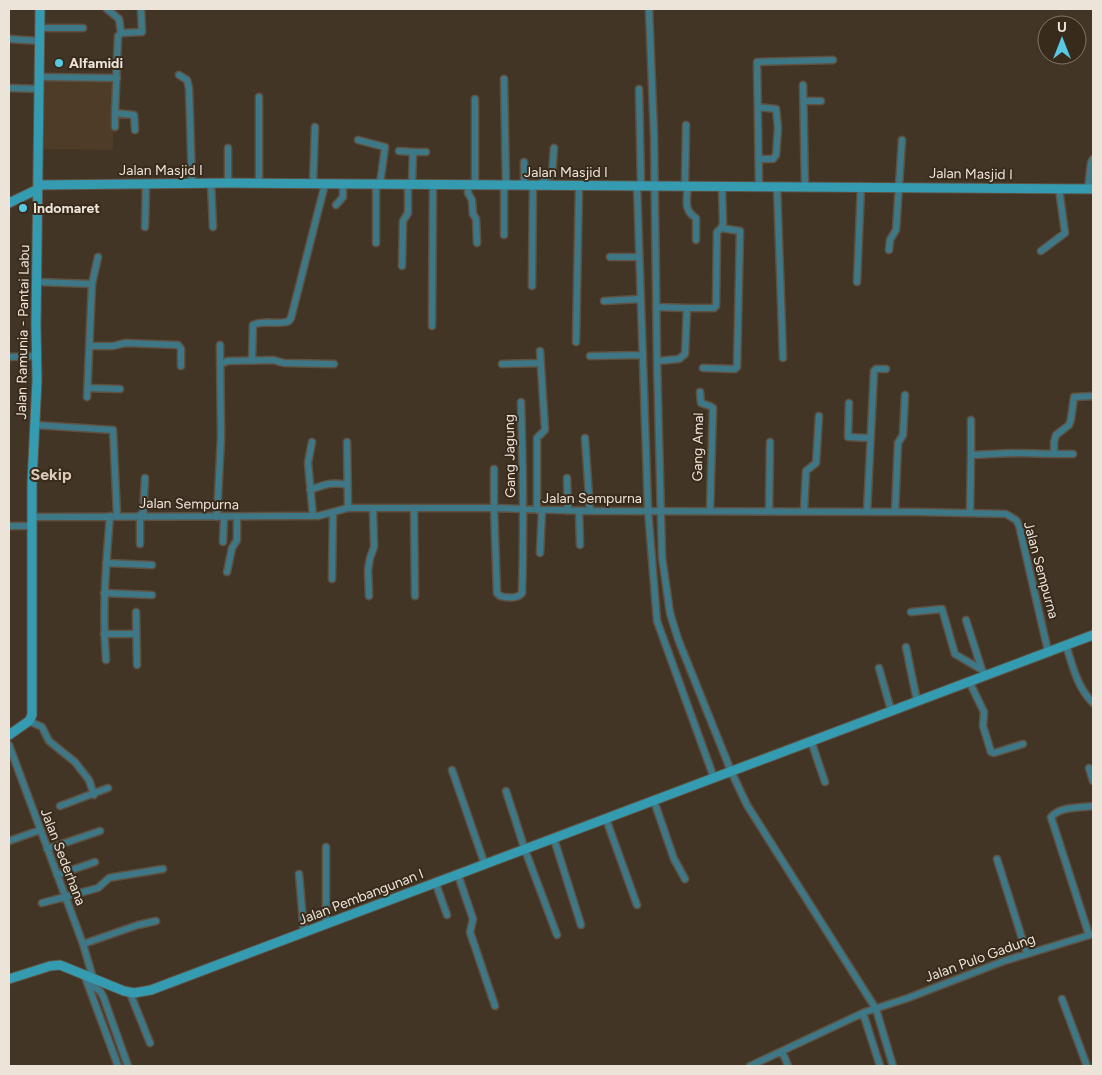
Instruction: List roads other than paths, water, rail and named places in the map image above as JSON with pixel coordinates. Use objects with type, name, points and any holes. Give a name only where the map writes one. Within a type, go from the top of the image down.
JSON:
[{"type":"main road","name":"Jalan Ramunia - Pantai Labu","points":[[29,722],[32,715],[32,482],[38,282],[40,9]]},
{"type":"main road","name":"Jalan Masjid I","points":[[38,187],[228,183],[1090,189]]},
{"type":"main road","points":[[9,203],[38,187]]},
{"type":"main road","name":"Jalan Pembangunan I","points":[[130,993],[142,993],[151,990],[304,934],[969,681],[984,672],[1093,635]]},
{"type":"main road","points":[[9,735],[29,722]]},
{"type":"main road","points":[[9,979],[50,966],[60,965],[88,978],[130,993]]},
{"type":"street","points":[[107,9],[119,19],[121,33],[118,36],[115,126]]},
{"type":"street","points":[[121,33],[142,32],[141,9]]},
{"type":"street","points":[[649,9],[646,186],[639,257],[649,510],[657,621],[723,774],[747,804],[874,1009],[893,1066]]},
{"type":"street","points":[[40,28],[83,28]]},
{"type":"street","points":[[9,39],[40,41]]},
{"type":"street","points":[[760,186],[757,62],[833,60]]},
{"type":"street","points":[[179,75],[187,80],[189,88],[192,183]]},
{"type":"street","points":[[40,77],[117,78]]},
{"type":"street","points":[[504,79],[504,235]]},
{"type":"street","points":[[803,85],[805,186]]},
{"type":"street","points":[[9,88],[40,89]]},
{"type":"street","points":[[639,89],[656,307],[659,511],[662,557],[670,612],[697,689],[723,774]]},
{"type":"street","points":[[259,97],[260,184]]},
{"type":"street","points":[[474,99],[471,184],[468,193],[472,200],[473,214],[476,219],[477,243]]},
{"type":"street","points":[[804,101],[821,101]]},
{"type":"street","points":[[758,107],[776,109],[778,128],[776,155],[773,158],[759,159]]},
{"type":"street","points":[[115,113],[134,115],[135,130]]},
{"type":"street","points":[[686,125],[687,208],[690,214],[696,218],[696,240]]},
{"type":"street","points":[[313,184],[315,127]]},
{"type":"street","points":[[358,140],[385,147],[378,184],[376,243]]},
{"type":"street","points":[[889,250],[890,240],[896,230],[902,140]]},
{"type":"street","points":[[228,148],[228,183]]},
{"type":"street","points":[[533,185],[552,176],[554,148]]},
{"type":"street","points":[[400,151],[426,152]]},
{"type":"street","points":[[402,266],[403,221],[408,213],[413,152]]},
{"type":"street","points":[[1090,189],[1091,163],[1093,159]]},
{"type":"street","points":[[524,162],[533,185],[532,286]]},
{"type":"street","points":[[211,183],[213,227]]},
{"type":"street","points":[[145,227],[146,184]]},
{"type":"street","points":[[252,360],[253,325],[260,323],[283,323],[291,318],[325,184]]},
{"type":"street","points":[[336,205],[344,197],[343,184]]},
{"type":"street","points":[[432,326],[433,184]]},
{"type":"street","points":[[576,342],[579,186]]},
{"type":"street","points":[[656,307],[714,308],[716,306],[717,232],[722,228],[723,224],[722,186]]},
{"type":"street","points":[[777,186],[783,358]]},
{"type":"street","points":[[857,282],[861,186]]},
{"type":"street","points":[[1041,251],[1065,233],[1059,189]]},
{"type":"street","points":[[703,368],[735,369],[737,367],[740,231],[722,228]]},
{"type":"street","points":[[87,397],[92,284],[98,257]]},
{"type":"street","points":[[610,257],[639,257]]},
{"type":"street","points":[[38,282],[92,284]]},
{"type":"street","points":[[604,301],[640,299]]},
{"type":"street","points":[[657,361],[679,359],[685,354],[687,308]]},
{"type":"street","points":[[90,346],[114,346],[126,343],[178,344],[181,349],[182,366]]},
{"type":"street","points":[[220,346],[220,517],[222,542]]},
{"type":"street","points":[[540,351],[545,430],[537,438],[540,553]]},
{"type":"street","points":[[590,356],[643,354]]},
{"type":"street","points":[[9,357],[36,356]]},
{"type":"street","points":[[220,364],[252,360],[334,364]]},
{"type":"street","points":[[502,364],[541,363]]},
{"type":"street","points":[[867,512],[869,438],[874,370],[886,370]]},
{"type":"street","points":[[88,388],[120,389]]},
{"type":"street","name":"Gang Amal","points":[[700,392],[701,403],[713,408],[710,511]]},
{"type":"street","points":[[895,512],[898,443],[903,435],[905,395]]},
{"type":"street","points":[[1054,454],[1056,436],[1069,425],[1074,397],[1093,396]]},
{"type":"street","points":[[646,397],[657,397]]},
{"type":"street","name":"Gang Jagung","points":[[494,508],[498,593],[504,597],[520,596],[522,593],[524,510],[522,402]]},
{"type":"street","points":[[849,403],[848,437],[869,438]]},
{"type":"street","points":[[804,511],[806,471],[816,463],[819,416]]},
{"type":"street","points":[[970,513],[971,420]]},
{"type":"street","points":[[35,425],[113,430],[113,516],[106,563],[104,594],[106,660]]},
{"type":"street","points":[[585,438],[590,511]]},
{"type":"street","points":[[312,442],[308,463],[313,516]]},
{"type":"street","points":[[347,442],[348,508]]},
{"type":"street","points":[[769,512],[770,442]]},
{"type":"street","points":[[971,455],[1012,453],[1073,454]]},
{"type":"street","points":[[494,469],[494,508]]},
{"type":"street","points":[[140,544],[145,478]]},
{"type":"street","points":[[567,478],[568,511]]},
{"type":"street","points":[[310,490],[325,484],[347,485]]},
{"type":"street","name":"Jalan Sempurna","points":[[33,517],[142,515],[220,517],[313,516],[348,508],[1006,514],[1016,520],[1021,534],[1048,651]]},
{"type":"street","points":[[369,596],[368,570],[374,544],[373,508]]},
{"type":"street","points":[[414,509],[415,596]]},
{"type":"street","points":[[579,511],[580,545]]},
{"type":"street","points":[[332,513],[332,580]]},
{"type":"street","points":[[227,572],[232,548],[237,540],[237,517]]},
{"type":"street","points":[[9,526],[32,526]]},
{"type":"street","points":[[106,563],[152,565]]},
{"type":"street","points":[[104,594],[152,595]]},
{"type":"street","points":[[911,612],[942,609],[956,654],[984,672]]},
{"type":"street","points":[[136,612],[137,665]]},
{"type":"street","points":[[966,620],[984,672]]},
{"type":"street","points":[[104,634],[136,634]]},
{"type":"street","points":[[1066,645],[1077,682],[1093,703]]},
{"type":"street","points":[[906,647],[917,701]]},
{"type":"street","points":[[879,668],[890,710]]},
{"type":"street","points":[[969,681],[984,712],[983,726],[991,752],[994,753],[1023,744]]},
{"type":"street","points":[[29,722],[42,727],[49,741],[75,762],[89,780],[94,794]]},
{"type":"street","points":[[811,741],[825,782]]},
{"type":"street","name":"Jalan Sederhana","points":[[9,745],[83,944],[88,978],[118,1066]]},
{"type":"street","points":[[1089,768],[1093,781]]},
{"type":"street","points":[[452,770],[485,865]]},
{"type":"street","points":[[60,806],[108,788]]},
{"type":"street","points":[[506,791],[525,850],[557,935]]},
{"type":"street","points":[[654,802],[674,860],[685,879]]},
{"type":"street","points":[[1091,935],[1051,817],[1067,809],[1093,806]]},
{"type":"street","points":[[606,819],[637,905]]},
{"type":"street","points":[[9,841],[40,830]]},
{"type":"street","points":[[47,849],[100,831]]},
{"type":"street","points":[[554,838],[581,925]]},
{"type":"street","points":[[326,847],[326,925]]},
{"type":"street","points":[[997,859],[1026,954]]},
{"type":"street","points":[[57,875],[94,862]]},
{"type":"street","points":[[42,903],[98,888],[109,878],[163,869]]},
{"type":"street","points":[[299,874],[304,934]]},
{"type":"street","points":[[458,875],[473,919],[470,932],[495,1006]]},
{"type":"street","points":[[436,884],[447,914]]},
{"type":"street","points":[[83,944],[118,934],[138,925],[156,921]]},
{"type":"street","name":"Jalan Pulo Gadung","points":[[750,1066],[864,1012],[1026,954],[1091,935]]},
{"type":"street","points":[[88,978],[104,996],[128,1066]]},
{"type":"street","points":[[130,993],[150,1043]]},
{"type":"street","points":[[1062,999],[1087,1066]]},
{"type":"street","points":[[864,1012],[880,1066]]},
{"type":"street","points":[[782,1051],[788,1066]]},
{"type":"place","name":"Alfamidi","points":[[59,63]]},
{"type":"place","name":"Indomaret","points":[[23,208]]},
{"type":"district","name":"Sekip","points":[[51,474]]}]
